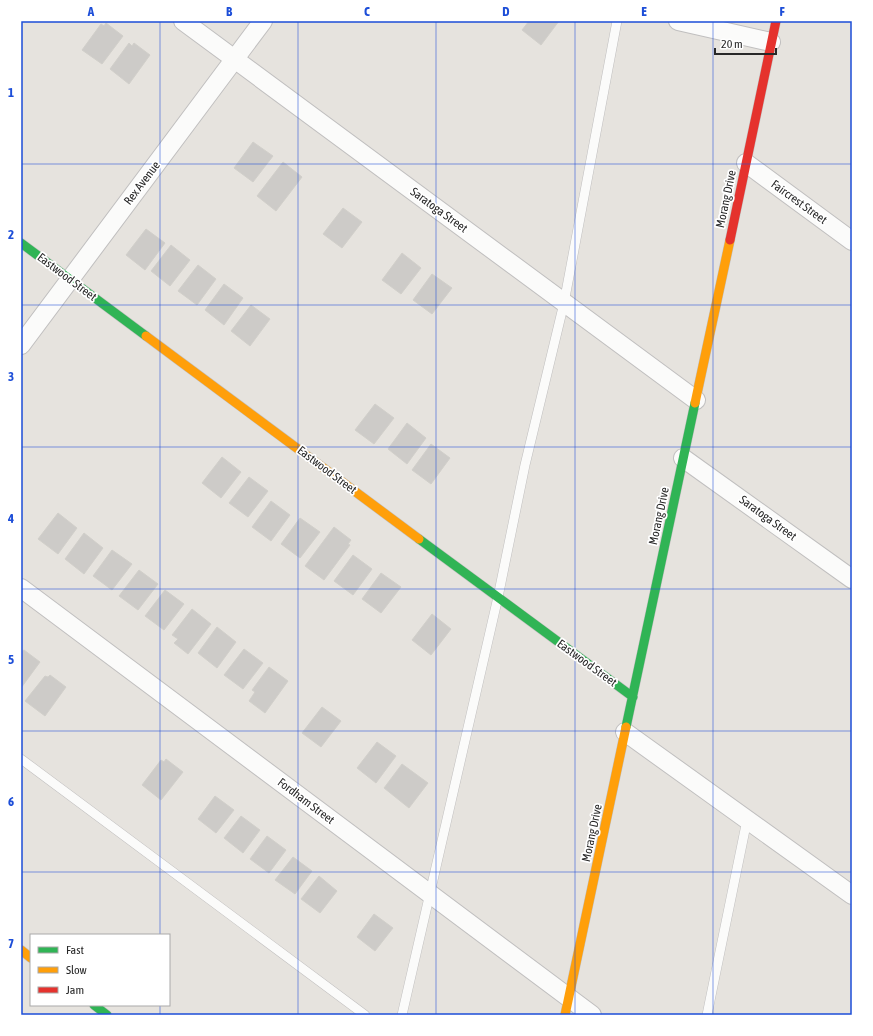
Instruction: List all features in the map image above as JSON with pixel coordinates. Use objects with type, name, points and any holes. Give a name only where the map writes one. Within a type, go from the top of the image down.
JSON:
[{"type":"street","name":"Saratoga Street","points":[[183,21],[696,400]]},
{"type":"street","name":"Rex Avenue","points":[[21,345],[263,21]]},
{"type":"street","points":[[678,21],[771,42]]},
{"type":"street","name":"Morang Drive","points":[[568,1007],[776,21]]},
{"type":"street","name":"Faircrest Street","points":[[746,163],[852,241]]},
{"type":"street","name":"Eastwood Street","points":[[21,243],[633,697]]},
{"type":"street","name":"Saratoga Street","points":[[683,458],[852,578]]},
{"type":"street","name":"Fordham Street","points":[[21,588],[431,895],[568,1007],[592,1015]]},
{"type":"street","points":[[625,732],[852,895]]},
{"type":"street","points":[[21,950],[30,957]]},
{"type":"street","points":[[95,1006],[107,1015]]},
{"type":"lane","points":[[402,1015],[431,895],[526,465],[564,303],[617,21]]},
{"type":"lane","points":[[21,759],[365,1015]]},
{"type":"lane","points":[[707,1015],[747,820]]},
{"type":"building","points":[[529,21],[559,21],[541,45],[522,30]]},
{"type":"building","points":[[106,23],[123,36],[102,64],[82,50],[101,24],[104,26]]},
{"type":"building","points":[[129,43],[132,46],[134,43],[150,55],[129,84],[110,69]]},
{"type":"building","points":[[253,142],[273,156],[253,182],[234,168]]},
{"type":"building","points":[[283,162],[302,177],[276,211],[257,196]]},
{"type":"building","points":[[343,208],[362,222],[342,248],[323,234]]},
{"type":"building","points":[[146,229],[165,243],[145,270],[126,255]]},
{"type":"building","points":[[171,245],[190,260],[170,286],[151,271]]},
{"type":"building","points":[[402,253],[421,268],[401,294],[382,280]]},
{"type":"building","points":[[198,265],[216,279],[197,305],[178,291]]},
{"type":"building","points":[[432,274],[452,288],[432,314],[413,300]]},
{"type":"building","points":[[224,284],[243,298],[224,325],[205,310]]},
{"type":"building","points":[[251,305],[270,319],[250,346],[231,331]]},
{"type":"building","points":[[375,404],[394,418],[374,444],[355,430]]},
{"type":"building","points":[[407,423],[426,438],[407,464],[388,449]]},
{"type":"building","points":[[431,444],[450,458],[431,484],[412,470]]},
{"type":"building","points":[[222,457],[241,472],[221,498],[202,483]]},
{"type":"building","points":[[249,477],[268,491],[248,517],[229,503]]},
{"type":"building","points":[[271,501],[290,515],[271,541],[252,527]]},
{"type":"building","points":[[58,513],[77,528],[58,554],[38,539]]},
{"type":"building","points":[[300,518],[320,532],[300,558],[281,544]]},
{"type":"building","points":[[334,527],[351,540],[348,544],[350,545],[324,580],[305,566]]},
{"type":"building","points":[[84,533],[103,548],[84,574],[65,559]]},
{"type":"building","points":[[112,550],[132,564],[112,590],[93,576]]},
{"type":"building","points":[[353,555],[372,569],[353,595],[334,581]]},
{"type":"building","points":[[139,570],[158,584],[138,610],[119,596]]},
{"type":"building","points":[[381,573],[401,587],[381,613],[362,599]]},
{"type":"building","points":[[165,590],[184,604],[164,630],[145,616]]},
{"type":"building","points":[[192,609],[211,624],[188,654],[174,643],[178,639],[172,635]]},
{"type":"building","points":[[432,614],[451,629],[431,655],[412,640]]},
{"type":"building","points":[[217,627],[236,642],[217,668],[198,653]]},
{"type":"building","points":[[244,649],[263,663],[243,689],[224,675]]},
{"type":"building","points":[[24,650],[40,662],[21,688],[21,652]]},
{"type":"building","points":[[269,667],[288,681],[265,713],[249,701],[255,692],[252,690]]},
{"type":"building","points":[[50,675],[66,687],[45,716],[25,701],[45,676],[48,677]]},
{"type":"building","points":[[322,707],[341,721],[321,747],[302,733]]},
{"type":"building","points":[[377,742],[396,756],[376,783],[357,768]]},
{"type":"building","points":[[166,759],[183,772],[161,800],[142,785],[161,760],[164,762]]},
{"type":"building","points":[[402,764],[428,783],[409,808],[384,788]]},
{"type":"building","points":[[215,796],[234,810],[216,833],[198,819]]},
{"type":"building","points":[[241,816],[260,830],[243,853],[224,838]]},
{"type":"building","points":[[267,836],[286,850],[269,873],[250,859]]},
{"type":"building","points":[[293,857],[312,871],[295,894],[275,880]]},
{"type":"building","points":[[319,876],[337,891],[320,913],[301,899]]},
{"type":"building","points":[[374,914],[393,928],[375,951],[357,937]]},
{"type":"traffic: fast","points":[[21,243],[146,336]]},
{"type":"traffic: fast","points":[[626,727],[695,403]]},
{"type":"traffic: fast","points":[[419,539],[633,697]]},
{"type":"traffic: fast","points":[[95,1006],[107,1015]]},
{"type":"traffic: slow","points":[[695,403],[730,240]]},
{"type":"traffic: slow","points":[[146,336],[419,539]]},
{"type":"traffic: slow","points":[[565,1015],[626,727]]},
{"type":"traffic: slow","points":[[21,950],[30,957]]},
{"type":"traffic: jam","points":[[730,240],[776,21]]}]
